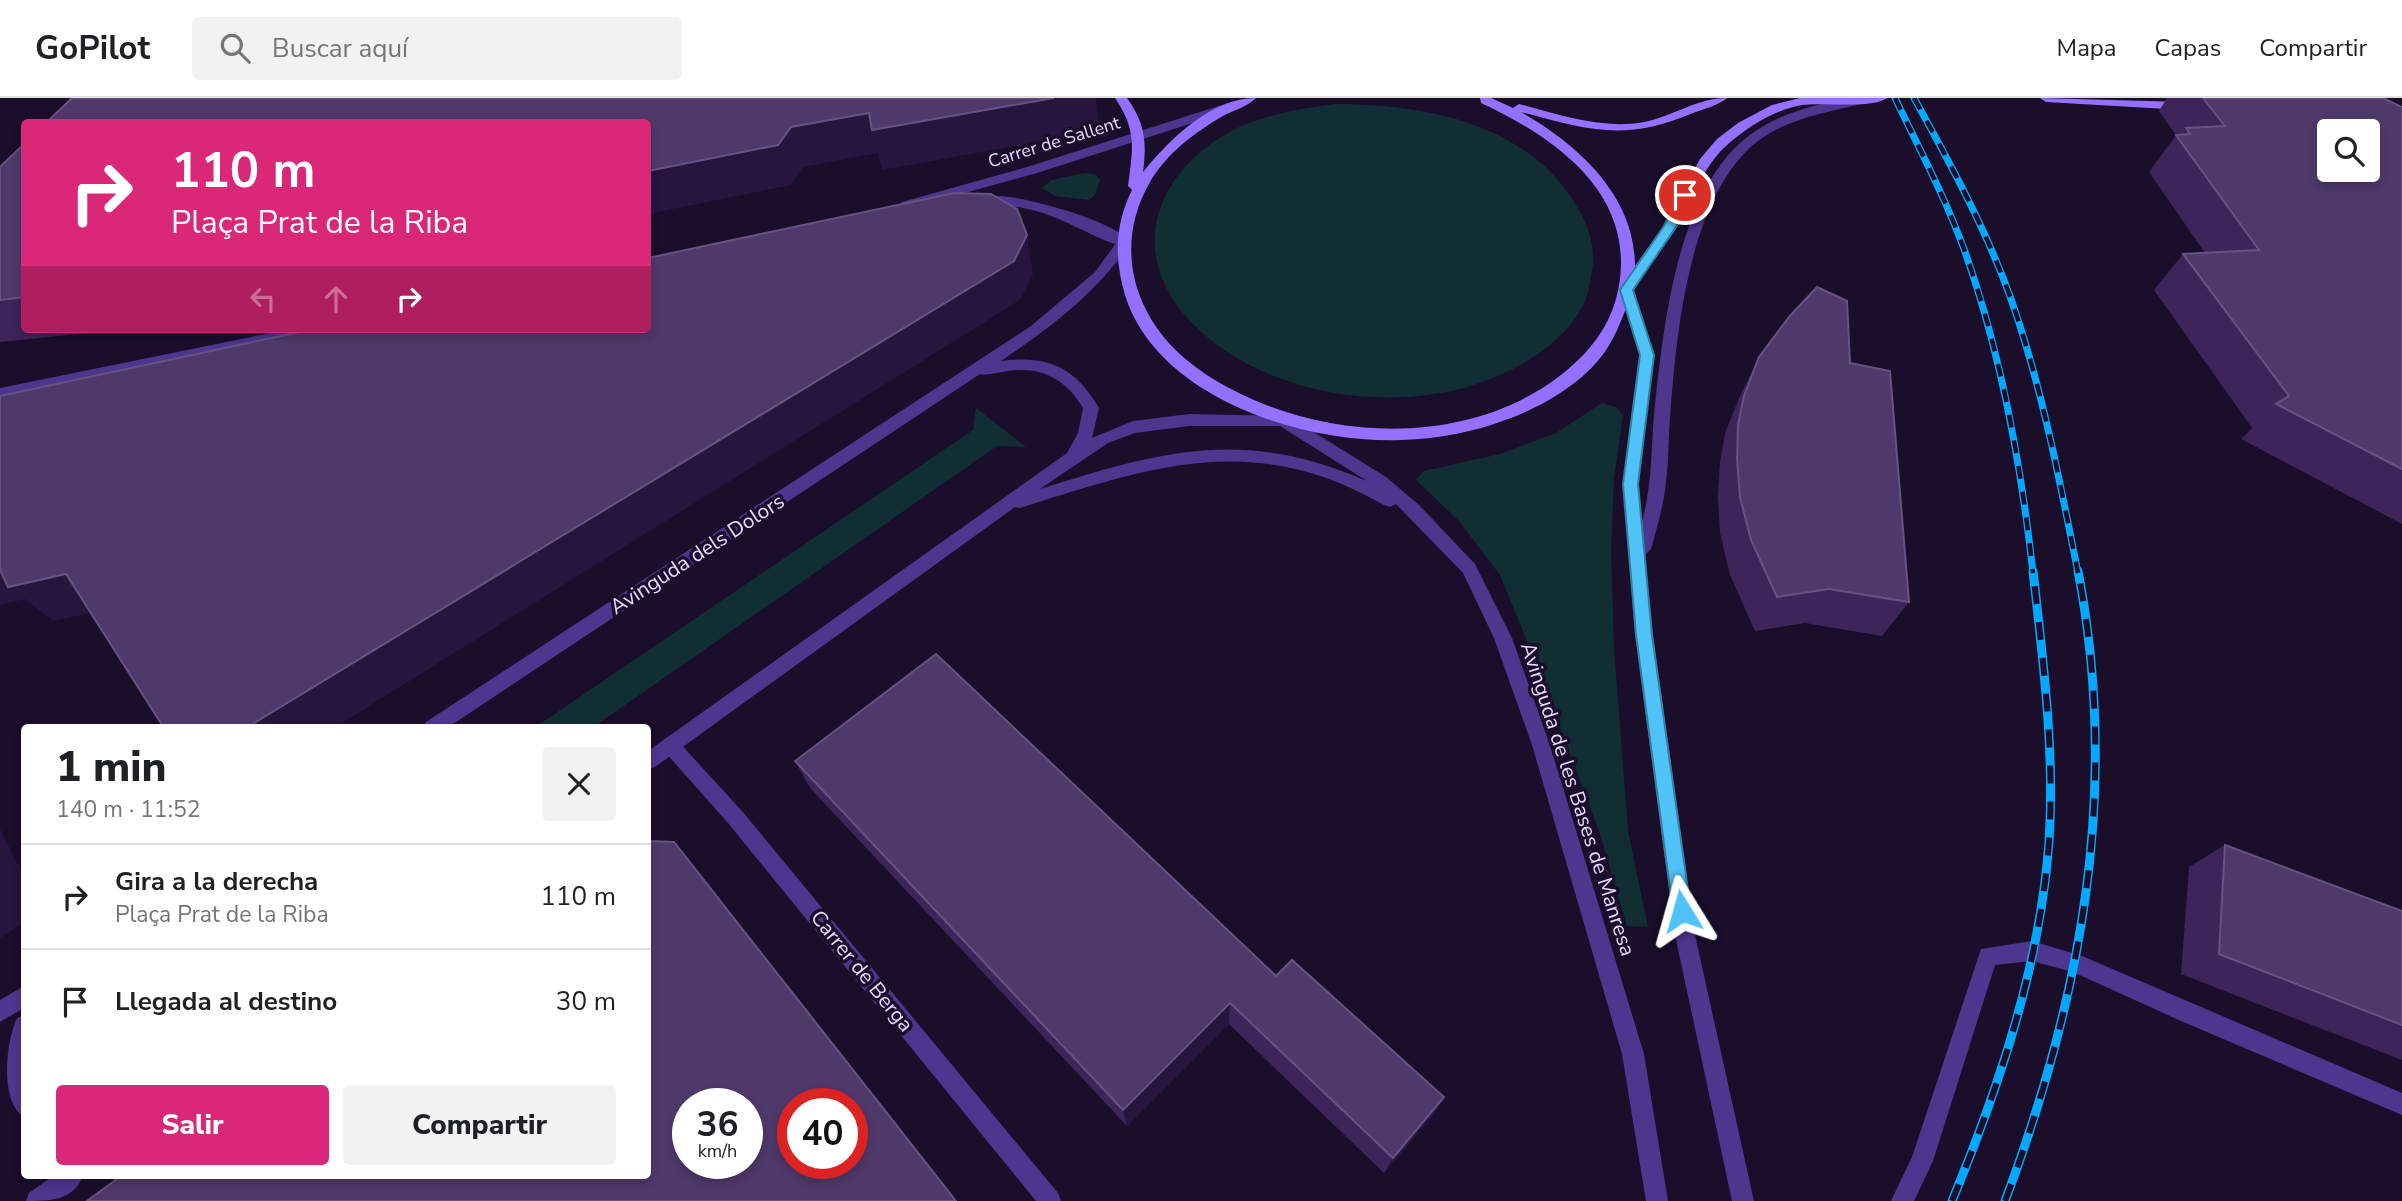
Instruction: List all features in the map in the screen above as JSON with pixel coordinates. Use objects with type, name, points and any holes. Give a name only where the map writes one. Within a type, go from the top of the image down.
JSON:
[{"type":"main road","points":[[1121,98],[1137,121],[1141,135],[1124,242],[1125,271],[1132,298],[1143,322],[1161,346],[1183,367],[1228,397],[1283,420],[1333,431],[1383,434],[1436,432],[1484,421],[1527,404],[1566,381],[1592,358],[1614,326],[1627,290],[1670,227],[1696,173],[1708,156],[1723,142],[1757,117],[1776,107],[1816,100],[1860,101],[1881,98]]},
{"type":"main road","points":[[1133,197],[1148,170],[1169,147],[1196,125],[1250,98]]},
{"type":"main road","points":[[1484,99],[1610,128],[1634,128],[1655,123],[1721,98]]},
{"type":"main road","points":[[2046,98],[2204,107]]},
{"type":"main road","points":[[1484,99],[1548,132],[1579,157],[1604,188],[1619,218],[1627,249],[1627,290]]},
{"type":"street","points":[[1639,563],[1657,492],[1662,419],[1674,325],[1699,220],[1707,199],[1728,163],[1741,148],[1767,130],[1797,114],[1860,101]]},
{"type":"street","name":"Carrer de Sallent","points":[[1124,242],[1061,212],[1024,204],[992,201],[889,210],[1032,170],[1228,107]]},
{"type":"street","name":"Avinguda dels Dolors","points":[[438,724],[962,379],[1066,307],[1100,275],[1124,242]]},
{"type":"street","points":[[1627,290],[1647,355],[1631,484],[1644,635],[1685,935],[1743,1201]]},
{"type":"street","points":[[0,394],[296,333]]},
{"type":"street","name":"Avinguda dels Dolors","points":[[962,379],[985,370],[1021,363],[1044,366],[1075,381],[1091,408],[1086,434],[1065,462]]},
{"type":"street","name":"Avinguda dels Dolors","points":[[651,759],[1065,462],[1102,439],[1133,427],[1189,420],[1283,420]]},
{"type":"street","name":"Avinguda de les Bases de Manresa","points":[[1283,420],[1380,481],[1413,509],[1469,569],[1485,598],[1503,638],[1541,745],[1633,1054],[1657,1201]]},
{"type":"street","points":[[997,512],[1024,500],[1132,467],[1180,458],[1230,455],[1293,463],[1349,479],[1397,505],[1449,545]]},
{"type":"street","name":"Carrer de Berga","points":[[670,745],[735,817],[1050,1201]]},
{"type":"street","points":[[1902,1201],[1922,1161],[1988,956],[2032,951],[2076,963],[2188,1014],[2402,1104]]},
{"type":"street","points":[[0,1012],[21,998]]},
{"type":"street","points":[[21,1031],[12,1062],[15,1084],[21,1099]]},
{"type":"street","points":[[37,1201],[68,1179]]},
{"type":"green space","points":[[1334,104],[1402,108],[1470,123],[1530,154],[1555,177],[1584,220],[1593,254],[1586,299],[1561,335],[1538,354],[1500,375],[1462,388],[1422,396],[1380,397],[1337,393],[1296,384],[1256,368],[1221,347],[1190,321],[1170,295],[1158,268],[1155,241],[1158,215],[1168,190],[1185,167],[1206,147],[1233,130],[1270,116]]},
{"type":"green space","points":[[1085,173],[1095,174],[1100,180],[1095,195],[1089,200],[1055,196],[1042,188],[1051,180]]},
{"type":"green space","points":[[1602,403],[1616,407],[1623,415],[1614,479],[1611,553],[1614,649],[1628,831],[1648,927],[1627,926],[1600,834],[1500,575],[1459,521],[1416,480],[1424,471],[1500,454],[1556,433]]},
{"type":"green space","points":[[976,408],[1026,447],[997,446],[598,724],[540,724],[973,430]]},
{"type":"building","points":[[72,98],[1054,98],[872,130],[869,113],[791,127],[778,145],[651,170],[651,119],[50,119]]},
{"type":"building","points":[[2203,98],[2383,98],[2402,107],[2402,469],[2276,404],[2289,396],[2183,254],[2259,250],[2176,135],[2190,134],[2186,128],[2225,126]]},
{"type":"building","points":[[21,147],[21,297],[0,300],[0,167]]},
{"type":"building","points":[[954,193],[991,194],[1017,209],[1027,235],[1014,261],[253,724],[161,724],[66,574],[8,587],[0,570],[0,396],[295,333],[651,333],[651,257]]},
{"type":"building","points":[[1817,287],[1847,301],[1850,363],[1890,371],[1909,602],[1829,589],[1777,597],[1751,540],[1740,497],[1737,459],[1738,425],[1744,396],[1759,357],[1789,317]]},
{"type":"building","points":[[936,654],[1276,976],[1292,960],[1444,1097],[1393,1158],[1230,1003],[1123,1110],[795,761]]},
{"type":"building","points":[[651,841],[674,842],[867,1088],[777,1088],[777,1179],[868,1179],[868,1089],[956,1201],[87,1201],[117,1179],[651,1179]]},
{"type":"building","points":[[2225,845],[2402,911],[2402,1025],[2219,954]]},
{"type":"railway","points":[[1895,98],[1957,230],[1989,328],[2016,450],[2033,573]]},
{"type":"railway","points":[[1914,98],[1979,222],[2011,299],[2041,400],[2078,573]]},
{"type":"railway","points":[[1952,1201],[1986,1114],[2015,1025],[2037,934],[2044,888],[2049,842],[2050,774],[2047,706],[2033,571]]},
{"type":"railway","points":[[2005,1201],[2055,1047],[2073,969],[2086,891],[2094,812],[2095,733],[2090,652],[2078,571]]},
{"type":"route","points":[[1682,911],[1644,635],[1631,484],[1647,355],[1627,290],[1670,227],[1685,195]]}]
